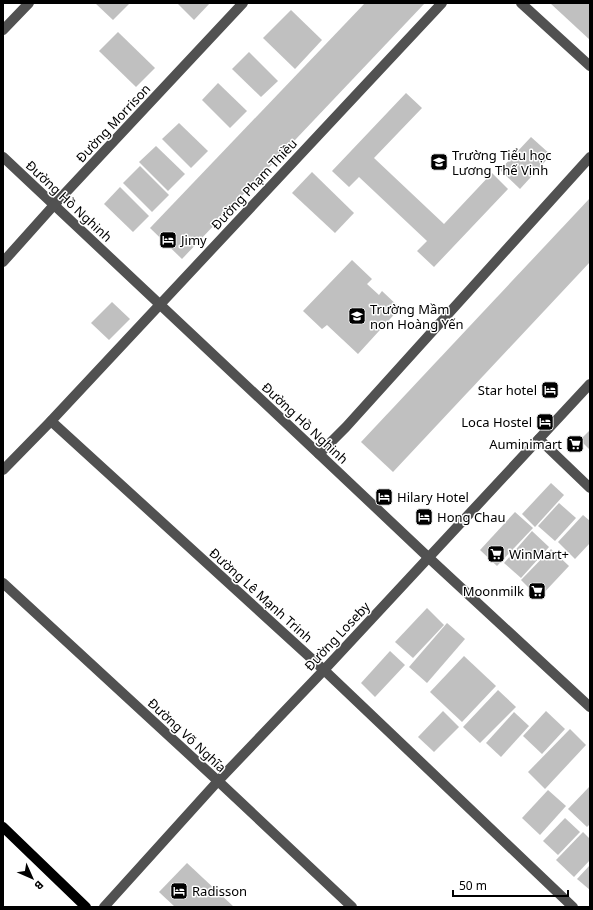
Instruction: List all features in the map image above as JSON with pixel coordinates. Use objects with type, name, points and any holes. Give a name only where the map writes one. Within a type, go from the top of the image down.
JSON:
[{"type":"main road","points":[[3,827],[86,907]]},
{"type":"street","points":[[3,30],[29,3]]},
{"type":"street","name":"Đường Morrison","points":[[3,262],[54,205],[243,3]]},
{"type":"street","name":"Đường Phạm Thiều","points":[[3,470],[51,421],[442,3]]},
{"type":"street","points":[[521,3],[590,66]]},
{"type":"street","name":"Đường Hồ Nghinh","points":[[3,157],[429,558],[590,707]]},
{"type":"street","points":[[320,454],[590,157]]},
{"type":"street","name":"Đường Loseby","points":[[104,907],[218,781],[429,558],[590,384]]},
{"type":"street","name":"Đường Lê Mạnh Trinh","points":[[51,421],[324,670],[573,907]]},
{"type":"street","points":[[539,439],[590,488]]},
{"type":"street","name":"Đường Võ Nghĩa","points":[[3,583],[352,907]]},
{"type":"building","points":[[95,3],[130,3],[113,20]]},
{"type":"building","points":[[177,3],[210,3],[194,20]]},
{"type":"building","points":[[365,3],[425,3],[182,259],[150,228]]},
{"type":"building","points":[[550,3],[590,3],[590,40]]},
{"type":"building","points":[[291,10],[322,40],[295,69],[263,38]]},
{"type":"building","points":[[118,32],[155,68],[136,87],[99,51]]},
{"type":"building","points":[[249,52],[278,81],[261,97],[232,69]]},
{"type":"building","points":[[218,83],[247,111],[230,128],[202,100]]},
{"type":"building","points":[[406,93],[422,108],[374,158],[444,224],[492,173],[508,189],[434,267],[417,251],[427,241],[359,177],[349,187],[332,171]]},
{"type":"building","points":[[179,123],[208,151],[191,168],[162,139]]},
{"type":"building","points":[[531,137],[551,155],[520,189],[500,170]]},
{"type":"building","points":[[156,146],[185,174],[168,191],[139,162]]},
{"type":"building","points":[[140,166],[169,195],[152,212],[123,183]]},
{"type":"building","points":[[312,172],[354,213],[335,233],[292,193]]},
{"type":"building","points":[[120,187],[149,216],[133,232],[104,204]]},
{"type":"building","points":[[590,198],[590,262],[393,472],[361,442]]},
{"type":"building","points":[[352,260],[372,279],[367,284],[379,295],[382,291],[400,308],[358,354],[327,325],[322,329],[303,311]]},
{"type":"building","points":[[112,302],[130,319],[109,340],[91,323]]},
{"type":"building","points":[[590,430],[590,450],[580,440]]},
{"type":"building","points":[[551,483],[564,495],[535,527],[522,514]]},
{"type":"building","points":[[559,503],[576,518],[555,541],[538,526]]},
{"type":"building","points":[[515,512],[533,528],[497,566],[480,550]]},
{"type":"building","points":[[583,515],[590,521],[590,543],[575,559],[558,542]]},
{"type":"building","points":[[532,531],[549,547],[521,578],[504,563]]},
{"type":"building","points":[[551,549],[569,566],[539,598],[521,580]]},
{"type":"building","points":[[427,608],[444,625],[413,658],[395,642]]},
{"type":"building","points":[[447,623],[465,639],[427,683],[409,667]]},
{"type":"building","points":[[390,651],[405,665],[375,697],[361,683]]},
{"type":"building","points":[[464,656],[496,686],[462,722],[430,692]]},
{"type":"building","points":[[498,690],[516,707],[480,743],[463,727]]},
{"type":"building","points":[[443,711],[459,727],[434,752],[418,737]]},
{"type":"building","points":[[546,711],[565,729],[542,754],[523,736]]},
{"type":"building","points":[[514,712],[529,726],[501,757],[486,743]]},
{"type":"building","points":[[570,729],[586,745],[545,789],[528,772]]},
{"type":"building","points":[[590,786],[590,824],[587,827],[568,809]]},
{"type":"building","points":[[548,790],[566,806],[540,835],[522,818]]},
{"type":"building","points":[[565,818],[580,832],[558,855],[543,841]]},
{"type":"building","points":[[583,832],[590,839],[590,860],[574,877],[556,860]]},
{"type":"building","points":[[187,863],[234,907],[175,907],[159,892]]},
{"type":"building","points":[[590,865],[590,890],[577,879]]},
{"type":"place","name":"Trường Tiểu học Lương Thế Vinh","points":[[439,162]]},
{"type":"place","name":"Jimy","points":[[168,240]]},
{"type":"place","name":"Trường Mầm non Hoàng Yến","points":[[357,316]]},
{"type":"place","name":"Star hotel","points":[[550,390]]},
{"type":"place","name":"Loca Hostel","points":[[545,422]]},
{"type":"place","name":"Auminimart","points":[[575,444]]},
{"type":"place","name":"Hilary Hotel","points":[[384,497]]},
{"type":"place","name":"Hong Chau","points":[[424,517]]},
{"type":"place","name":"WinMart+","points":[[496,554]]},
{"type":"place","name":"Moonmilk","points":[[537,591]]},
{"type":"place","name":"Radisson","points":[[179,891]]}]
